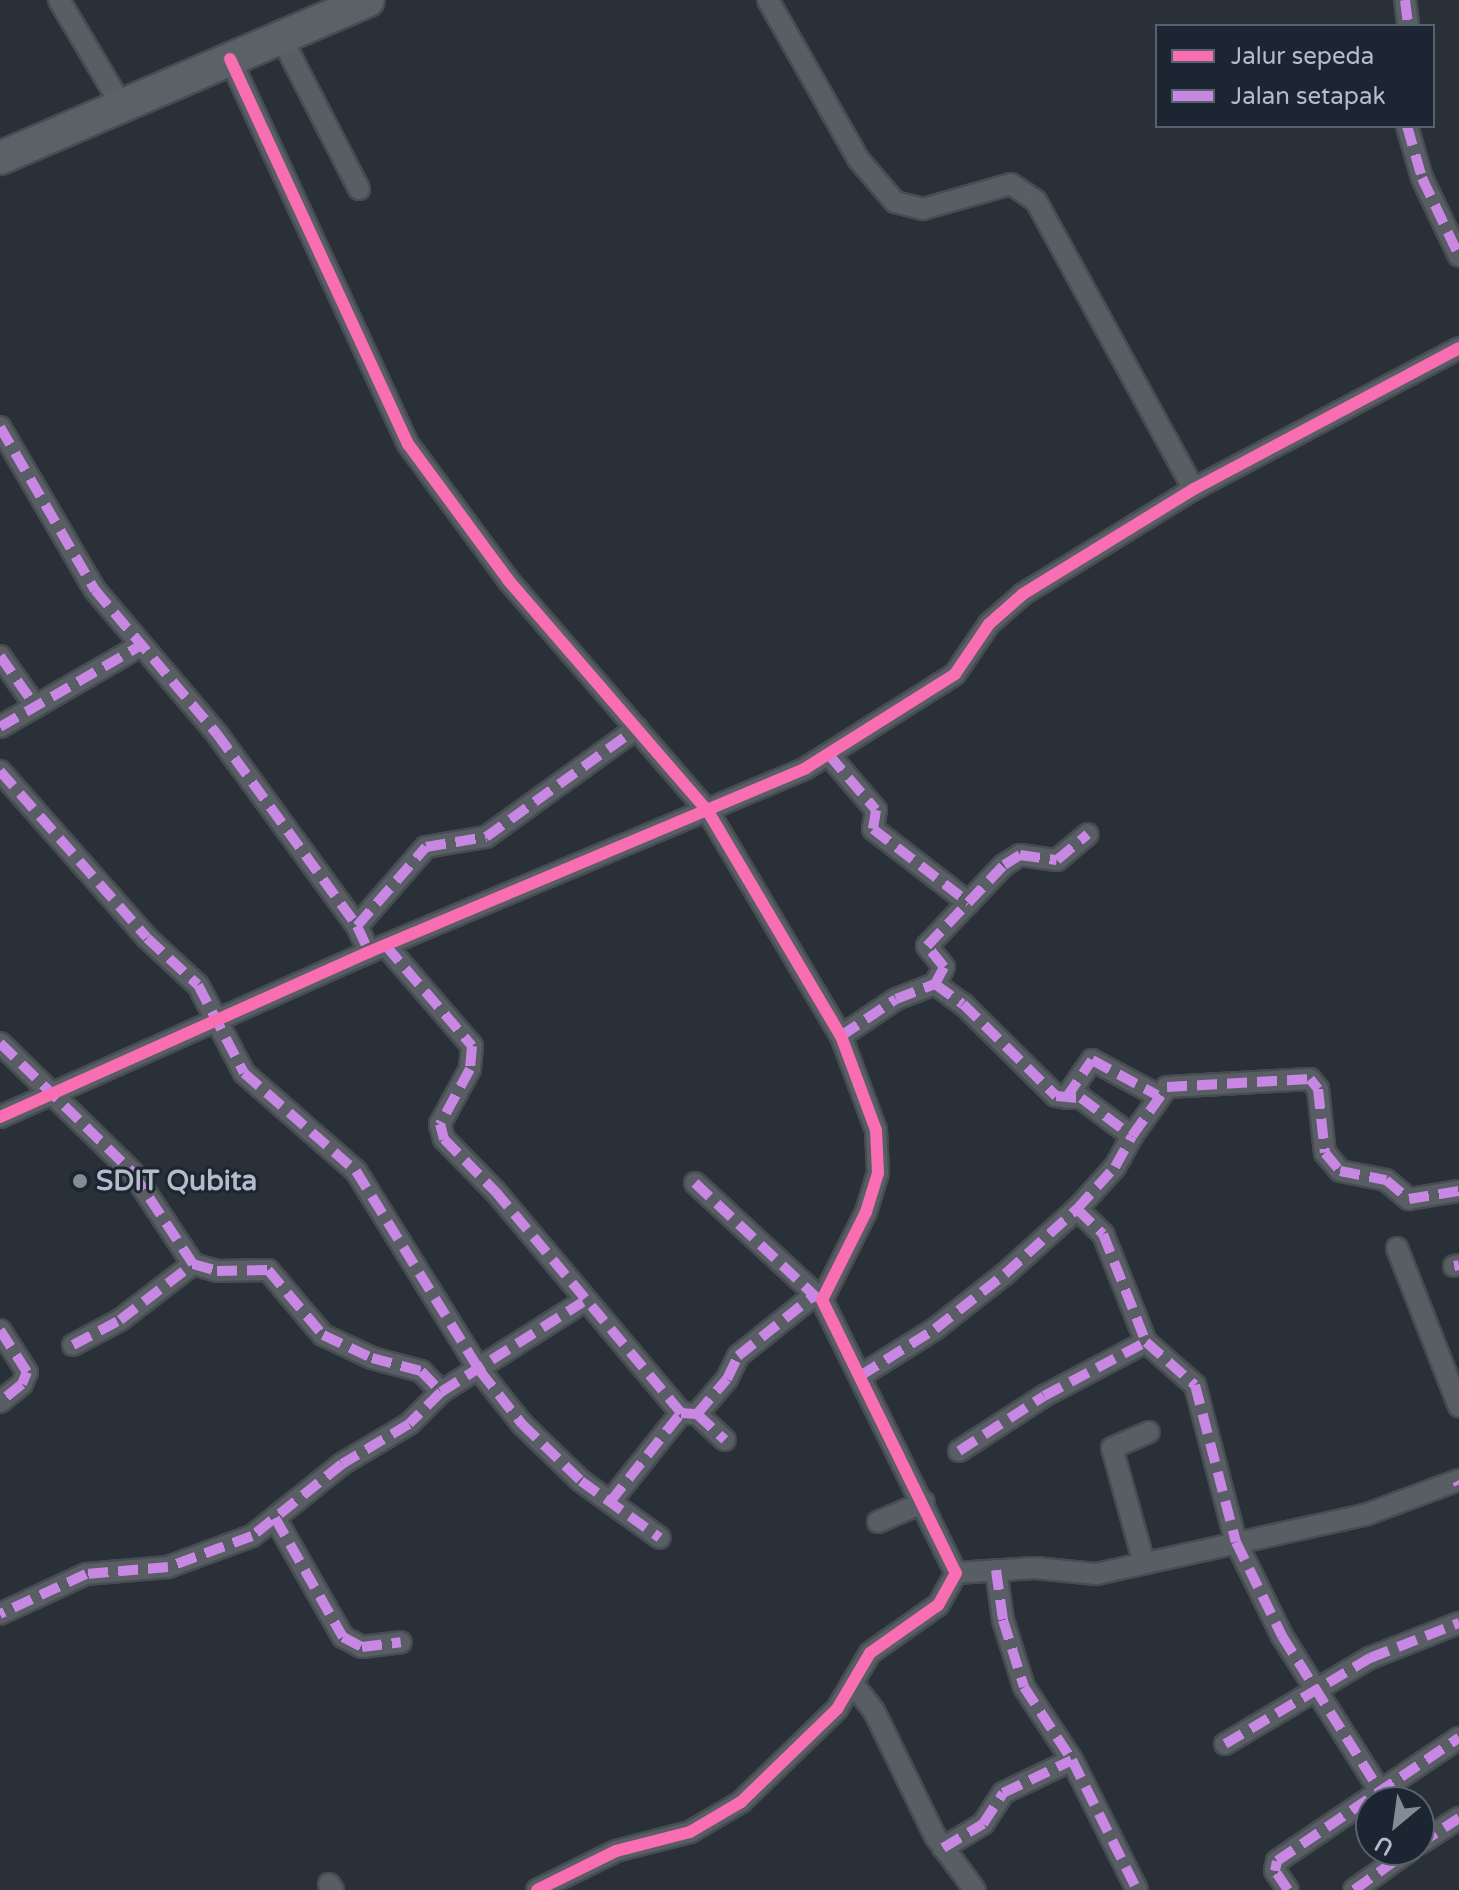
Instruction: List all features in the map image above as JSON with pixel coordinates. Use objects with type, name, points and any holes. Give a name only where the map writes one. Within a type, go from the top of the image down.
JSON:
[{"type":"main road","points":[[0,158],[281,37],[315,11],[368,0]]},
{"type":"street","points":[[59,0],[122,106]]},
{"type":"street","points":[[768,0],[859,160],[895,202],[923,209],[1011,184],[1036,201],[1194,489]]},
{"type":"street","points":[[1405,0],[1408,24]]},
{"type":"street","points":[[281,37],[359,189]]},
{"type":"street","points":[[230,59],[408,444],[509,581],[709,813],[841,1036],[876,1130],[878,1173],[866,1212],[817,1298],[738,1356],[727,1379],[689,1413],[610,1502]]},
{"type":"street","points":[[1408,128],[1422,178],[1459,256]]},
{"type":"street","points":[[0,1117],[378,949],[709,813],[829,755],[955,674],[989,624],[1023,594],[1194,489],[1459,348]]},
{"type":"street","points":[[0,427],[95,590],[217,734],[357,926],[474,1051],[440,1124],[444,1139],[495,1191],[583,1302],[689,1413],[725,1440]]},
{"type":"street","points":[[0,727],[140,646]]},
{"type":"street","points":[[0,656],[36,707]]},
{"type":"street","points":[[357,926],[426,847],[486,837],[637,728]]},
{"type":"street","points":[[829,755],[876,810],[873,829],[969,903]]},
{"type":"street","points":[[0,771],[147,938],[198,985],[244,1073],[356,1171],[480,1371],[536,1440],[610,1502],[660,1538]]},
{"type":"street","points":[[841,1036],[896,999],[935,984],[944,967],[927,946],[1014,857],[1057,860],[1088,834]]},
{"type":"street","points":[[935,984],[963,1004],[1052,1094],[1081,1098],[1132,1136]]},
{"type":"street","points":[[0,1043],[133,1173],[193,1264],[217,1271],[268,1270],[323,1335],[356,1352],[421,1371],[441,1392]]},
{"type":"street","points":[[1066,1098],[1092,1060],[1157,1095]]},
{"type":"street","points":[[860,1376],[935,1329],[1077,1209],[1115,1167],[1157,1095],[1173,1086],[1313,1080],[1322,1145],[1340,1171],[1386,1180],[1409,1199],[1459,1191]]},
{"type":"street","points":[[537,1890],[616,1851],[707,1824],[777,1773],[837,1709],[870,1653],[925,1617],[947,1593],[956,1573],[924,1502],[817,1298],[695,1183]]},
{"type":"street","points":[[1077,1209],[1103,1234],[1146,1342],[1195,1385],[1236,1542],[1315,1689],[1376,1786]]},
{"type":"street","points":[[1397,1248],[1459,1406]]},
{"type":"street","points":[[73,1345],[120,1320],[193,1264]]},
{"type":"street","points":[[0,1614],[86,1574],[168,1567],[252,1536],[342,1464],[409,1424],[441,1392],[480,1371],[583,1302]]},
{"type":"street","points":[[0,1330],[27,1372],[0,1402]]},
{"type":"street","points":[[959,1451],[1057,1388],[1146,1342]]},
{"type":"street","points":[[1144,1563],[1112,1448],[1149,1432]]},
{"type":"street","points":[[956,1573],[996,1570],[1096,1574],[1388,1509],[1458,1482]]},
{"type":"street","points":[[878,1522],[924,1502]]},
{"type":"street","points":[[275,1518],[343,1637],[362,1647],[401,1642]]},
{"type":"street","points":[[996,1570],[1003,1620],[1024,1687],[1072,1760],[1137,1890]]},
{"type":"street","points":[[1225,1744],[1380,1654],[1459,1623]]},
{"type":"street","points":[[853,1684],[874,1711],[943,1848],[975,1890]]},
{"type":"street","points":[[1395,1786],[1459,1738]]},
{"type":"street","points":[[943,1848],[983,1824],[1003,1793],[1072,1760]]},
{"type":"street","points":[[1288,1890],[1275,1863],[1355,1813]]},
{"type":"street","points":[[1435,1834],[1459,1818]]},
{"type":"street","points":[[1354,1890],[1388,1866]]},
{"type":"marked path","points":[[1405,0],[1408,24]]},
{"type":"marked path","points":[[1408,128],[1422,178],[1459,256]]},
{"type":"marked path","points":[[0,427],[95,590],[217,734],[357,926],[369,952]]},
{"type":"marked path","points":[[0,727],[140,646]]},
{"type":"marked path","points":[[0,656],[36,707]]},
{"type":"marked path","points":[[357,926],[426,847],[486,837],[637,728]]},
{"type":"marked path","points":[[829,755],[876,810],[873,829],[969,903]]},
{"type":"marked path","points":[[0,771],[147,938],[198,985],[244,1073],[356,1171],[480,1371],[522,1424],[581,1481],[660,1538]]},
{"type":"marked path","points":[[935,984],[944,967],[927,946],[1004,865],[1020,855],[1057,860],[1088,834]]},
{"type":"marked path","points":[[386,946],[472,1046],[470,1069],[440,1124],[444,1139],[495,1191],[681,1413]]},
{"type":"marked path","points":[[841,1036],[896,999],[935,984],[963,1004],[1056,1096],[1081,1098],[1132,1136],[1167,1087],[1310,1079],[1318,1089],[1325,1153],[1340,1171],[1386,1180],[1409,1199],[1459,1191]]},
{"type":"marked path","points":[[0,1043],[133,1173],[193,1264],[217,1271],[268,1270],[323,1335],[372,1358],[421,1371],[441,1392],[409,1424],[342,1464],[252,1536],[168,1567],[86,1574],[0,1614]]},
{"type":"marked path","points":[[1066,1098],[1092,1060],[1157,1095]]},
{"type":"marked path","points":[[860,1376],[935,1329],[1005,1274],[1077,1209],[1115,1167],[1132,1136]]},
{"type":"marked path","points":[[695,1183],[818,1299]]},
{"type":"marked path","points":[[1077,1209],[1103,1234],[1146,1342],[1195,1385],[1236,1542],[1282,1636],[1377,1786]]},
{"type":"marked path","points":[[73,1345],[120,1320],[193,1264]]},
{"type":"marked path","points":[[1454,1266],[1459,1265]]},
{"type":"marked path","points":[[610,1502],[681,1413],[697,1414],[727,1379],[738,1356],[812,1297]]},
{"type":"marked path","points":[[441,1392],[583,1302]]},
{"type":"marked path","points":[[0,1330],[27,1372],[22,1384],[0,1402]]},
{"type":"marked path","points":[[959,1451],[1044,1396],[1146,1342]]},
{"type":"marked path","points":[[697,1414],[725,1440]]},
{"type":"marked path","points":[[1457,1481],[1459,1485]]},
{"type":"marked path","points":[[275,1518],[343,1637],[362,1647],[401,1642]]},
{"type":"marked path","points":[[996,1570],[1003,1620],[1024,1687],[1072,1760],[1137,1890]]},
{"type":"marked path","points":[[1225,1744],[1370,1658],[1459,1623]]},
{"type":"marked path","points":[[1288,1890],[1275,1871],[1277,1861],[1459,1738]]},
{"type":"marked path","points":[[943,1848],[983,1824],[1003,1793],[1072,1760]]},
{"type":"marked path","points":[[1435,1834],[1459,1818]]},
{"type":"marked path","points":[[1354,1890],[1388,1866]]},
{"type":"cycle path","points":[[230,59],[408,444],[509,581],[709,813],[841,1036],[876,1130],[878,1173],[866,1212],[822,1300],[956,1573],[938,1605],[870,1653],[837,1709],[741,1802],[690,1832],[616,1851],[537,1890]]},
{"type":"cycle path","points":[[0,1117],[369,952],[806,768],[955,674],[989,624],[1023,594],[1194,489],[1459,348]]},
{"type":"place","name":"SDIT Qubita","points":[[80,1181]]}]
